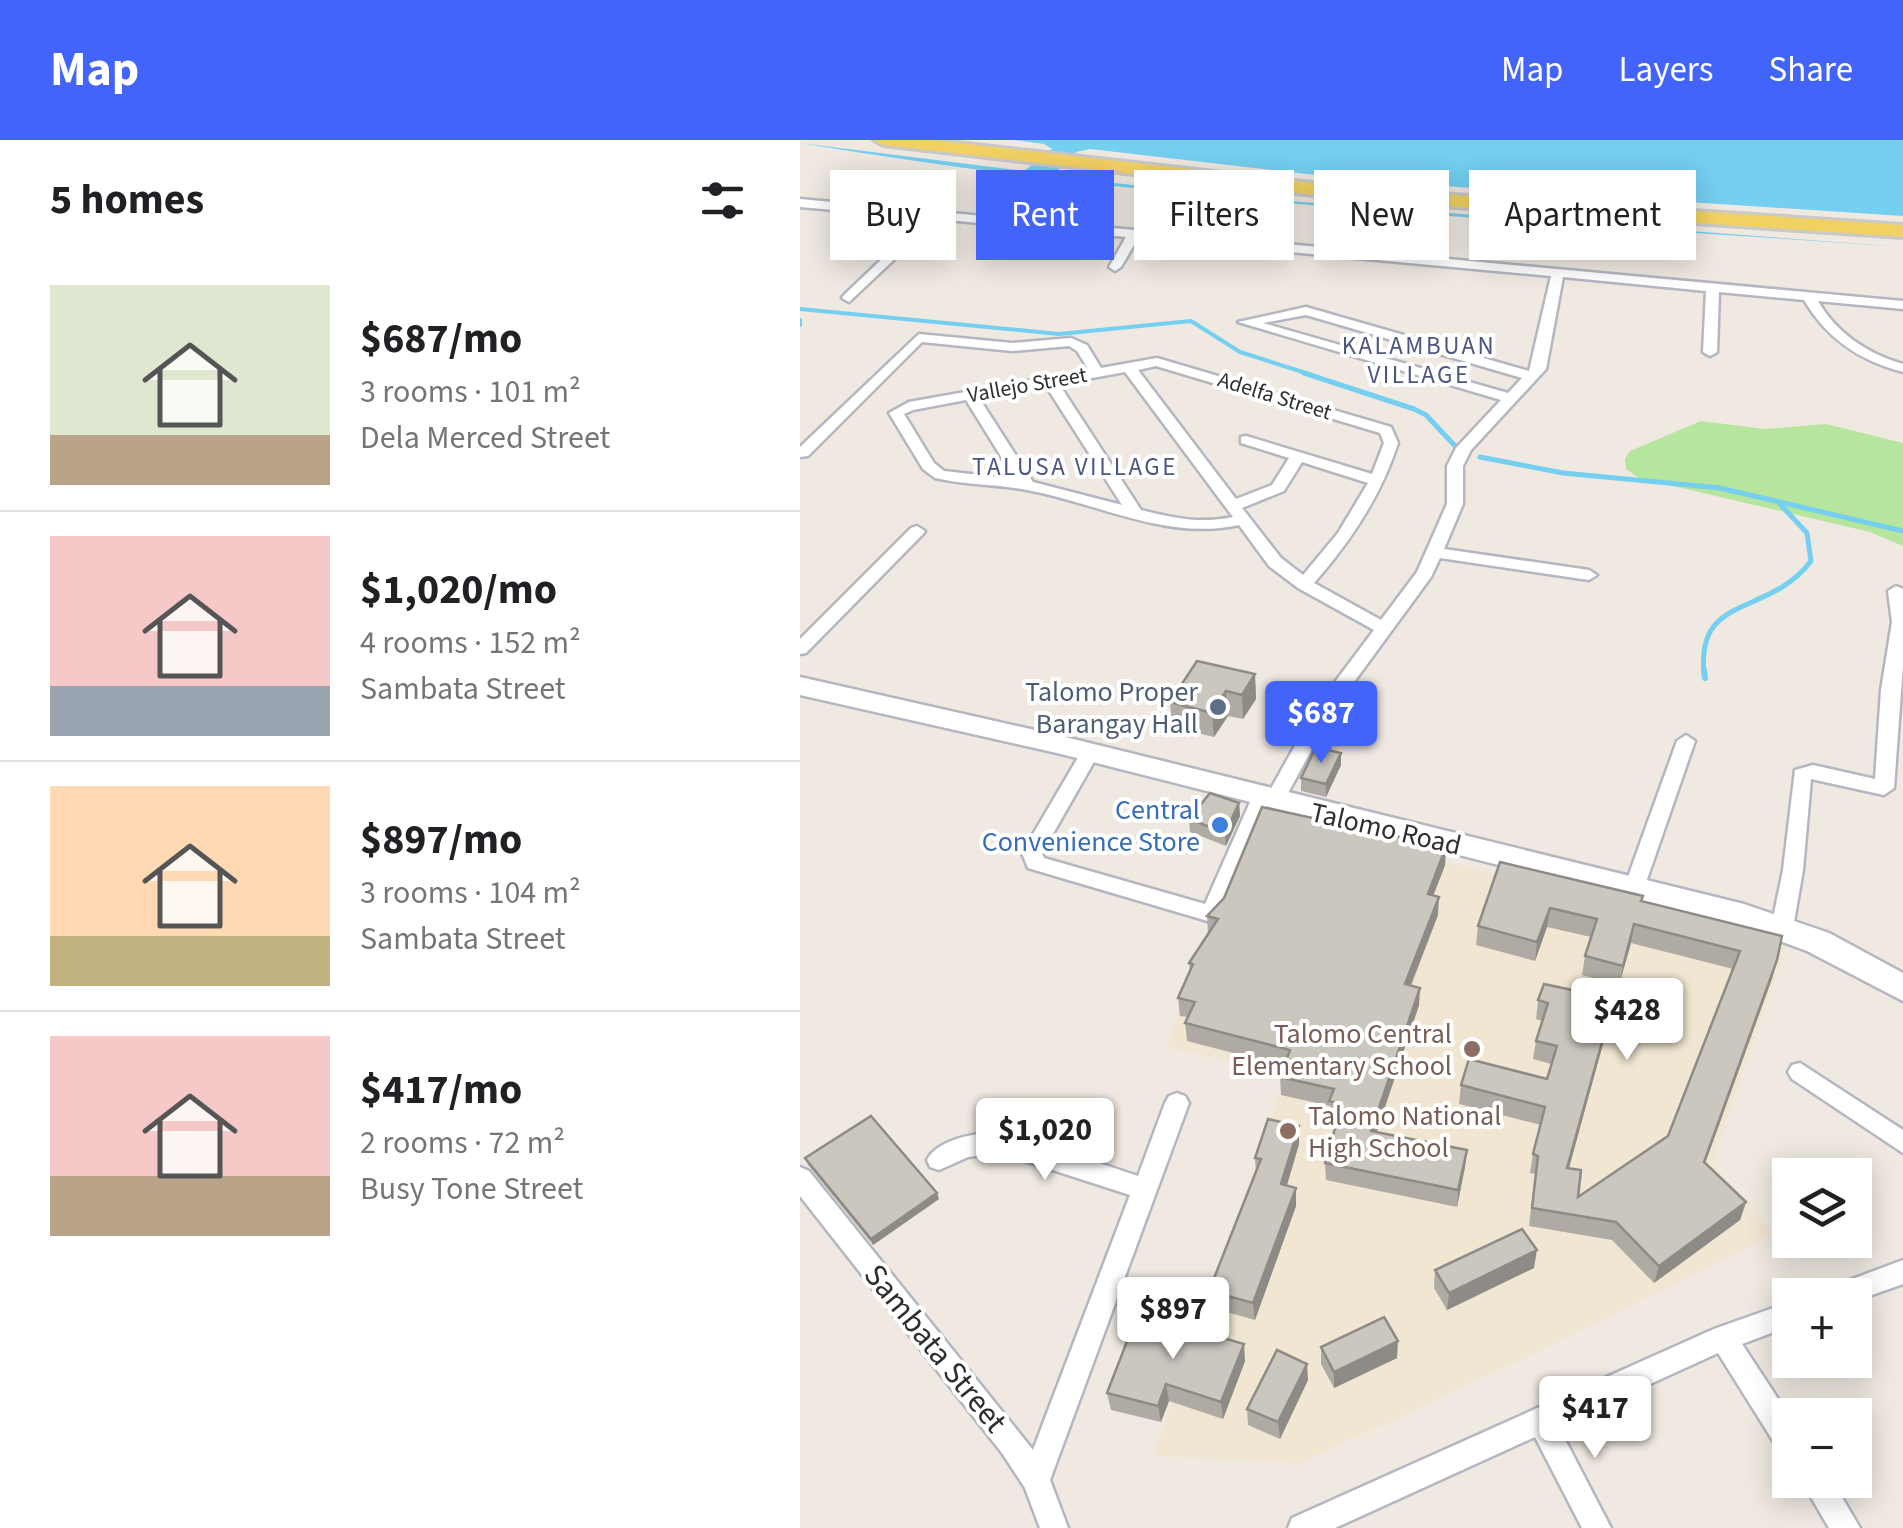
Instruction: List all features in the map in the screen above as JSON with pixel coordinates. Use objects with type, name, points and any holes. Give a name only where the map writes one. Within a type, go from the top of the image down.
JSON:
[{"type":"main road","points":[[884,140],[1349,194],[1903,231]]},
{"type":"street","points":[[800,202],[830,205]]},
{"type":"street","points":[[956,218],[1903,305]]},
{"type":"street","points":[[1115,268],[1133,235]]},
{"type":"street","points":[[849,298],[888,260]]},
{"type":"street","points":[[1090,754],[1032,853],[1034,863],[1212,914],[1268,800],[1324,710],[1436,553],[1455,504],[1458,456],[1534,378],[1542,361],[1558,272]]},
{"type":"street","points":[[1710,352],[1713,287]]},
{"type":"street","points":[[1808,296],[1819,316],[1849,344],[1873,359],[1903,368]]},
{"type":"street","points":[[1512,399],[1246,322],[1306,310],[1534,378]]},
{"type":"street","points":[[803,453],[918,338],[1012,348],[1072,342],[1082,348],[1097,372]]},
{"type":"street","name":"Vallejo Street","points":[[904,408],[1157,362]]},
{"type":"street","name":"Adelfa Street","points":[[1157,362],[1376,425],[1391,435],[1389,450],[1374,480]]},
{"type":"street","points":[[1459,384],[1481,362]]},
{"type":"street","points":[[1128,366],[1275,562],[1304,584],[1384,628]]},
{"type":"street","points":[[1049,380],[1136,514]]},
{"type":"street","points":[[864,392],[904,408],[896,415],[934,472],[949,478],[1027,485],[1197,526],[1238,512],[1278,488],[1298,456]]},
{"type":"street","points":[[970,394],[1027,485]]},
{"type":"street","points":[[1246,440],[1374,480],[1344,537],[1304,584]]},
{"type":"street","points":[[800,649],[917,531]]},
{"type":"street","points":[[1436,553],[1589,575]]},
{"type":"street","points":[[1782,928],[1793,870],[1802,774],[1813,772],[1884,788],[1890,690],[1901,622],[1896,591]]},
{"type":"street","name":"Talomo Road","points":[[800,686],[1634,888],[1782,928],[1853,958],[1903,988]]},
{"type":"street","points":[[1634,888],[1686,740]]},
{"type":"street","points":[[1800,1072],[1903,1143]]},
{"type":"street","points":[[1036,1480],[1177,1103]]},
{"type":"street","points":[[940,1160],[964,1147],[1000,1143],[1146,1189]]},
{"type":"street","name":"Sambata Street","points":[[800,1178],[1012,1444],[1036,1480],[1054,1528]]},
{"type":"street","points":[[1872,1283],[1903,1272]]},
{"type":"street","points":[[1302,1528],[1723,1338],[1772,1320]]},
{"type":"street","points":[[1723,1338],[1772,1414]]},
{"type":"street","points":[[1542,1420],[1597,1528]]},
{"type":"street","points":[[1827,1498],[1846,1528]]},
{"type":"shaded area","points":[[1260,815],[1786,947],[1712,1163],[1772,1234],[1301,1463],[1153,1456],[1286,1075],[1167,1047],[1212,916]]},
{"type":"green space","points":[[1701,421],[1765,429],[1826,424],[1903,443],[1903,546],[1870,532],[1639,478],[1626,469],[1625,459],[1630,451]]},
{"type":"water","points":[[1014,140],[1903,140],[1903,216],[1696,202],[1696,170],[1469,170],[1469,188],[1449,186],[1449,170],[1314,170],[1314,175],[1090,149],[1076,152],[1059,170],[1025,170],[1052,149],[1044,144]]},
{"type":"water","points":[[800,143],[1016,170],[935,164]]},
{"type":"water","points":[[1696,232],[1903,247],[1696,233]]},
{"type":"building","points":[[1197,661],[1255,674],[1242,695],[1226,691],[1212,713],[1170,702]]},
{"type":"building","points":[[1316,747],[1341,753],[1326,784],[1301,778]]},
{"type":"building","points":[[1210,793],[1239,803],[1225,833],[1189,819]]},
{"type":"building","points":[[1262,807],[1446,847],[1428,894],[1439,897],[1405,984],[1420,988],[1371,1131],[1467,1150],[1458,1190],[1325,1163],[1342,1104],[1329,1101],[1334,1089],[1280,1077],[1290,1050],[1185,1023],[1195,1002],[1178,998],[1193,964],[1189,963],[1218,919],[1207,916],[1224,898]]},
{"type":"building","points":[[1500,862],[1643,896],[1641,901],[1782,936],[1777,960],[1704,1162],[1746,1202],[1659,1266],[1616,1222],[1532,1208],[1538,1156],[1533,1154],[1545,1107],[1461,1085],[1469,1059],[1547,1079],[1557,1046],[1536,1041],[1548,1003],[1538,1000],[1544,984],[1614,999],[1567,1168],[1581,1170],[1578,1197],[1668,1136],[1740,951],[1634,924],[1623,966],[1585,956],[1597,919],[1550,908],[1537,942],[1478,926]]},
{"type":"building","points":[[871,1116],[937,1193],[871,1239],[805,1158]]},
{"type":"building","points":[[1268,1119],[1299,1126],[1281,1184],[1296,1188],[1253,1303],[1209,1291],[1261,1159],[1255,1158]]},
{"type":"building","points":[[1522,1229],[1537,1250],[1449,1293],[1435,1270]]},
{"type":"building","points":[[1138,1313],[1244,1344],[1221,1402],[1166,1384],[1158,1406],[1107,1393]]},
{"type":"building","points":[[1384,1317],[1398,1341],[1334,1372],[1321,1347]]},
{"type":"building","points":[[1277,1350],[1307,1364],[1278,1422],[1247,1409]]},
{"type":"waterway","points":[[800,309],[1059,334],[1191,321],[1240,352],[1312,375]]},
{"type":"waterway","points":[[800,320],[800,325]]},
{"type":"waterway","points":[[1304,373],[1414,409],[1426,415],[1456,447]]},
{"type":"waterway","points":[[1480,457],[1563,473],[1720,488],[1903,531]]},
{"type":"waterway","points":[[1704,671],[1711,630],[1723,617],[1794,579],[1811,561],[1807,533],[1779,503]]},
{"type":"waterway","points":[[1704,671],[1705,678]]},
{"type":"place","name":"Talomo Proper Barangay Hall","points":[[1218,707]]},
{"type":"place","name":"Central Convenience Store","points":[[1220,825]]},
{"type":"place","name":"Talomo Central Elementary School","points":[[1472,1049]]},
{"type":"place","name":"Talomo National High School","points":[[1288,1131]]},
{"type":"district","name":"KALAMBUAN VILLAGE","points":[[1419,360]]},
{"type":"district","name":"TALUSA VILLAGE","points":[[1075,466]]}]
